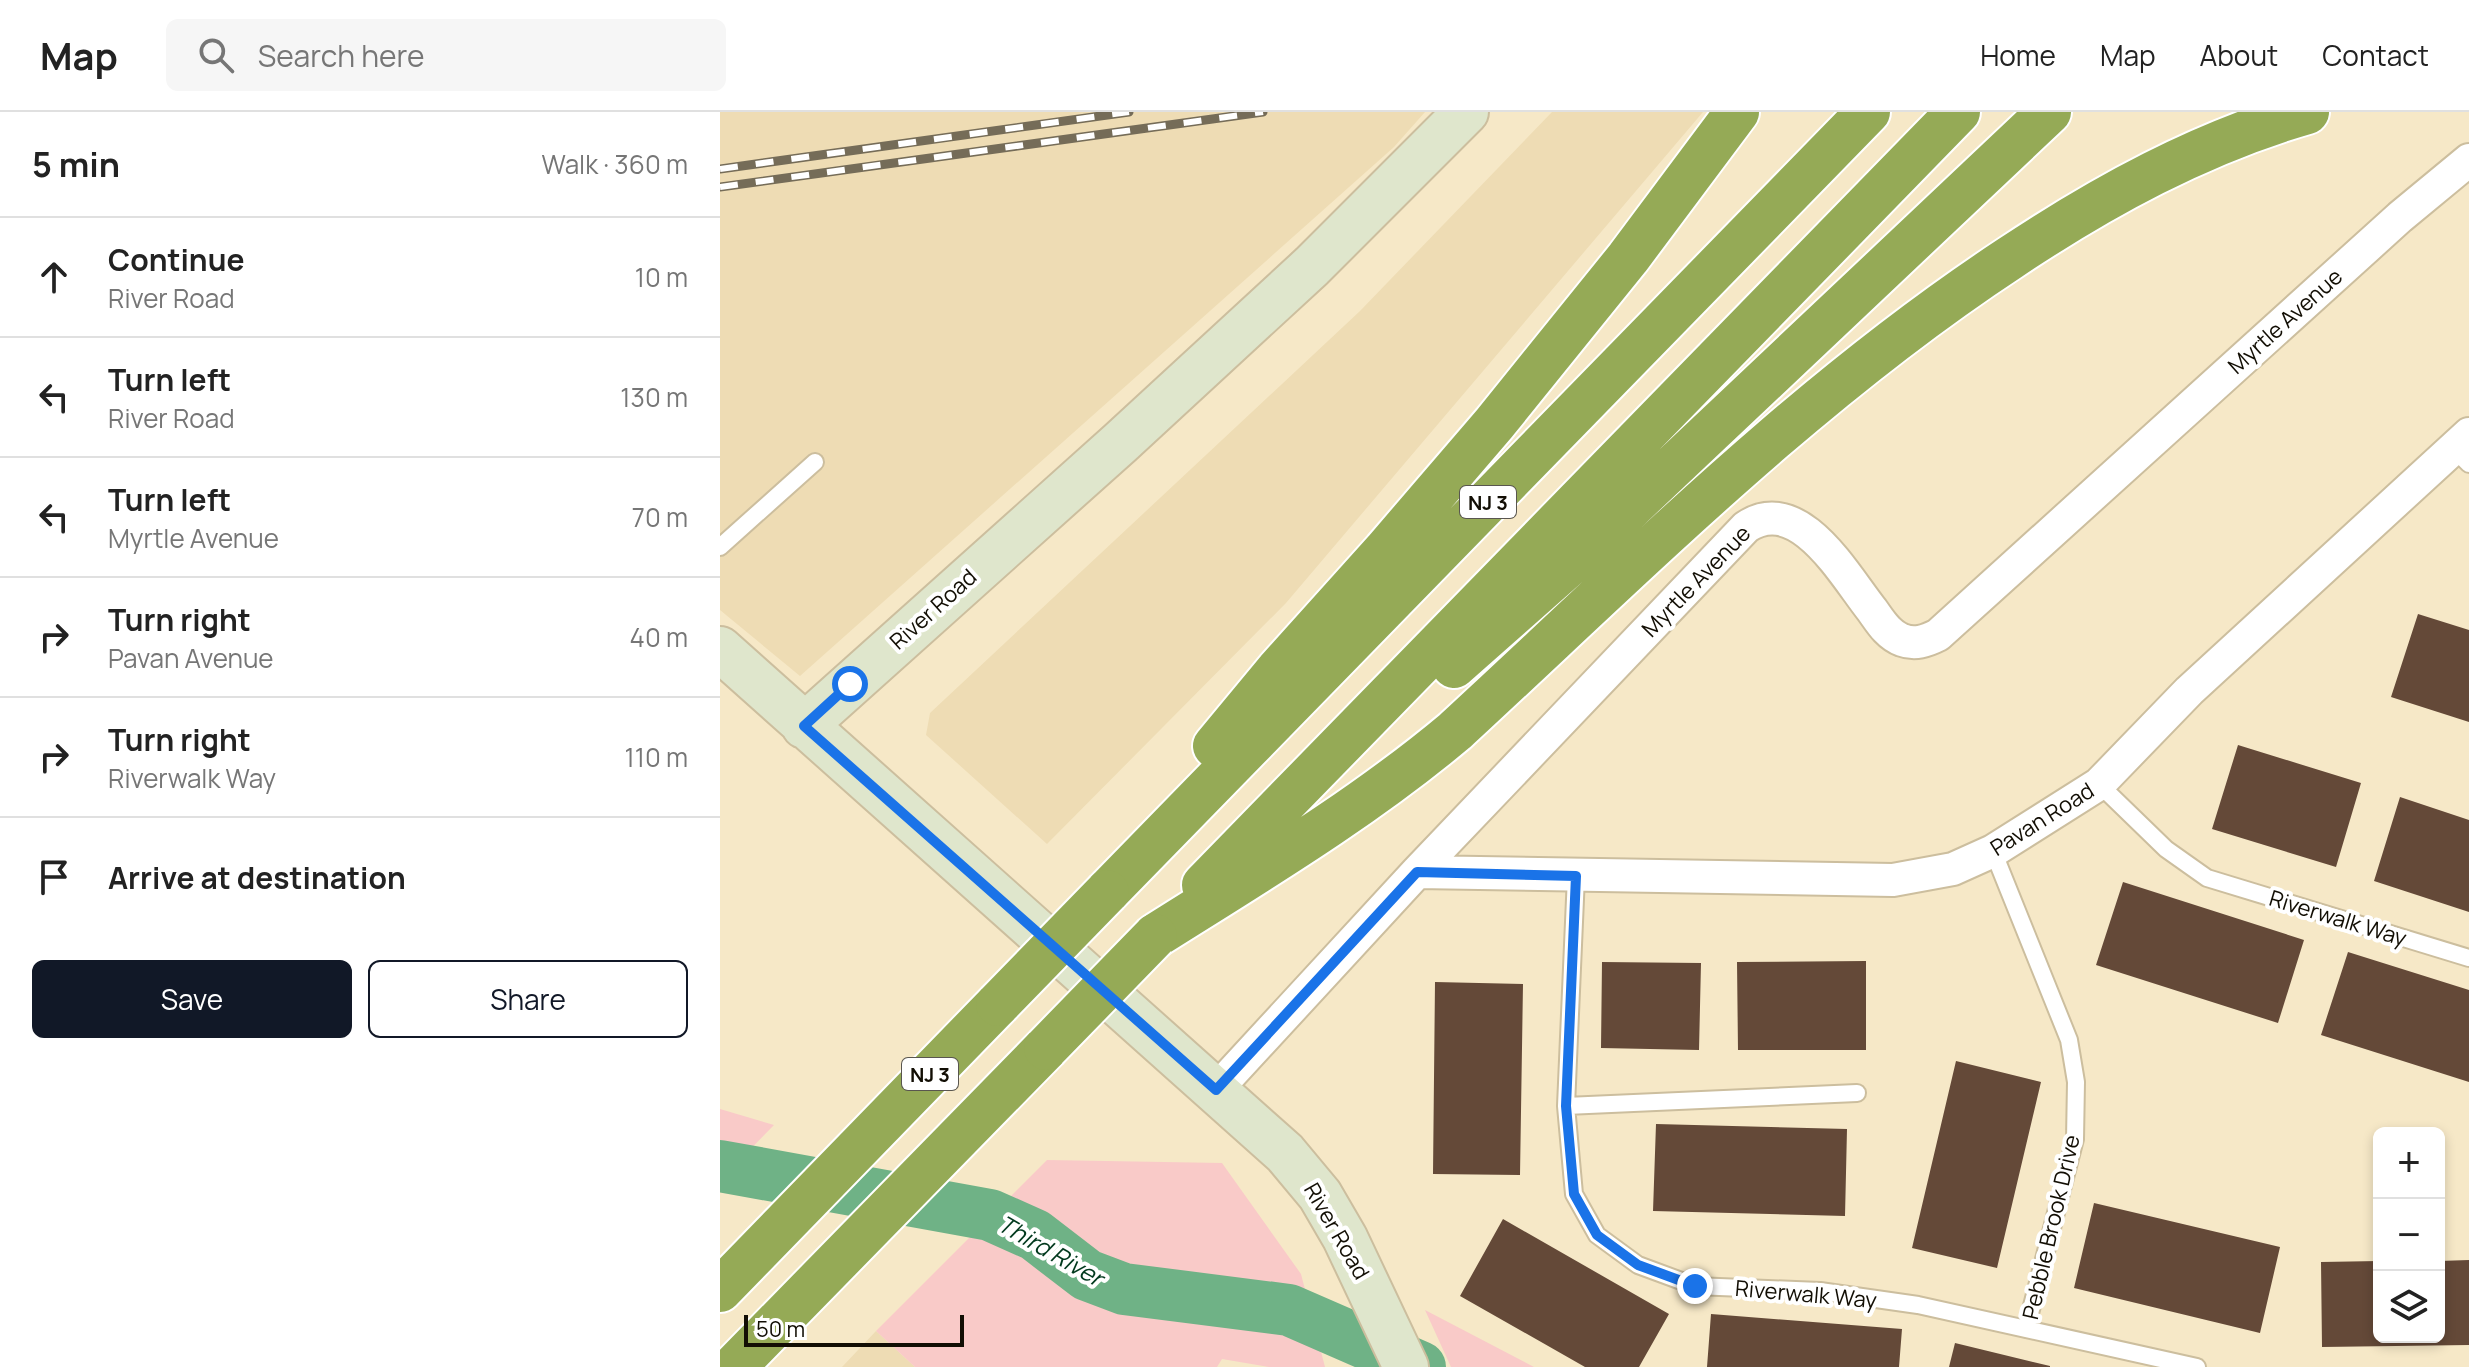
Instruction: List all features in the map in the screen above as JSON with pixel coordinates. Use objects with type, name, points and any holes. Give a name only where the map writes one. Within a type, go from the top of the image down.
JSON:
[{"type":"highway","points":[[1107,892],[1243,710],[1494,424],[1660,217],[1737,112]]},
{"type":"highway","name":"NJ 3","points":[[720,1290],[1868,112]]},
{"type":"highway","points":[[734,1367],[1958,112]]},
{"type":"highway","points":[[1258,829],[1425,691],[1572,562],[2049,112]]},
{"type":"highway","points":[[1155,936],[1327,827],[1414,765],[1455,731],[1752,457],[1948,299],[2067,221],[2143,178],[2214,145],[2307,112]]},
{"type":"street","name":"River Road","points":[[1406,1367],[1345,1238],[1320,1195],[1285,1153],[804,726],[1312,266],[1466,112]]},
{"type":"street","name":"Myrtle Avenue","points":[[1216,1090],[1417,872],[1746,527],[1759,519],[1787,520],[1819,542],[1893,636],[1914,643],[1938,635],[2400,217],[2469,160]]},
{"type":"street","name":"Pavan Road","points":[[1417,872],[1893,880],[1953,869],[1993,851],[2099,784],[2189,691],[2464,449]]},
{"type":"street","points":[[720,649],[804,726]]},
{"type":"lane","points":[[720,547],[815,462]]},
{"type":"lane","name":"Riverwalk Way","points":[[2099,784],[2166,849],[2207,878],[2469,958]]},
{"type":"lane","name":"Pebble Brook Drive","points":[[1993,851],[2069,1040],[2076,1082],[2075,1139],[2026,1329]]},
{"type":"lane","name":"Riverwalk Way","points":[[1576,876],[1566,1106],[1574,1194],[1597,1235],[1638,1265],[1695,1286],[1820,1291],[1918,1305],[2197,1367]]},
{"type":"lane","points":[[1566,1106],[1857,1093]]},
{"type":"shaded area","points":[[720,112],[1425,112],[1394,147],[800,676],[720,610]]},
{"type":"shaded area","points":[[1552,112],[1703,112],[1286,603],[1047,844],[926,735],[930,713],[1360,311]]},
{"type":"shaded area","points":[[720,1109],[774,1125],[720,1180]]},
{"type":"shaded area","points":[[1047,1160],[1222,1163],[1301,1274],[1325,1367],[1269,1367],[1222,1359],[1217,1367],[915,1367],[876,1331]]},
{"type":"shaded area","points":[[1425,1310],[1534,1367],[1451,1367]]},
{"type":"shaded area","points":[[876,1331],[915,1367],[842,1367]]},
{"type":"building","points":[[2418,614],[2469,630],[2469,722],[2391,697]]},
{"type":"building","points":[[2238,745],[2361,783],[2336,867],[2212,829]]},
{"type":"building","points":[[2400,797],[2469,820],[2469,912],[2374,881]]},
{"type":"building","points":[[2123,882],[2304,940],[2278,1023],[2096,965]]},
{"type":"building","points":[[2348,952],[2469,990],[2469,1082],[2321,1035]]},
{"type":"building","points":[[1866,961],[1866,1050],[1738,1050],[1737,962]]},
{"type":"building","points":[[1602,962],[1701,963],[1699,1050],[1601,1048]]},
{"type":"building","points":[[1435,982],[1523,984],[1520,1175],[1433,1174]]},
{"type":"building","points":[[1956,1061],[2041,1082],[1997,1268],[1912,1248]]},
{"type":"building","points":[[1656,1124],[1847,1129],[1845,1216],[1653,1211]]},
{"type":"building","points":[[2094,1203],[2280,1247],[2260,1333],[2074,1288]]},
{"type":"building","points":[[1503,1219],[1669,1314],[1639,1367],[1585,1367],[1460,1296]]},
{"type":"building","points":[[2469,1260],[2469,1345],[2322,1347],[2321,1262],[2373,1261],[2373,1343],[2445,1343],[2445,1261]]},
{"type":"building","points":[[1711,1314],[1902,1329],[1899,1367],[1707,1367]]},
{"type":"building","points":[[1955,1343],[2050,1366],[2050,1367],[1949,1367]]},
{"type":"waterway","name":"Third River","points":[[720,1166],[990,1215],[1035,1235],[1087,1275],[1124,1289],[1289,1310],[1420,1367]]},
{"type":"railway","points":[[720,169],[1129,112]]},
{"type":"railway","points":[[720,187],[1263,112]]},
{"type":"route","points":[[850,684],[804,726],[1216,1090],[1417,872],[1576,876],[1566,1106],[1574,1194],[1597,1235],[1638,1265],[1695,1286]]}]
